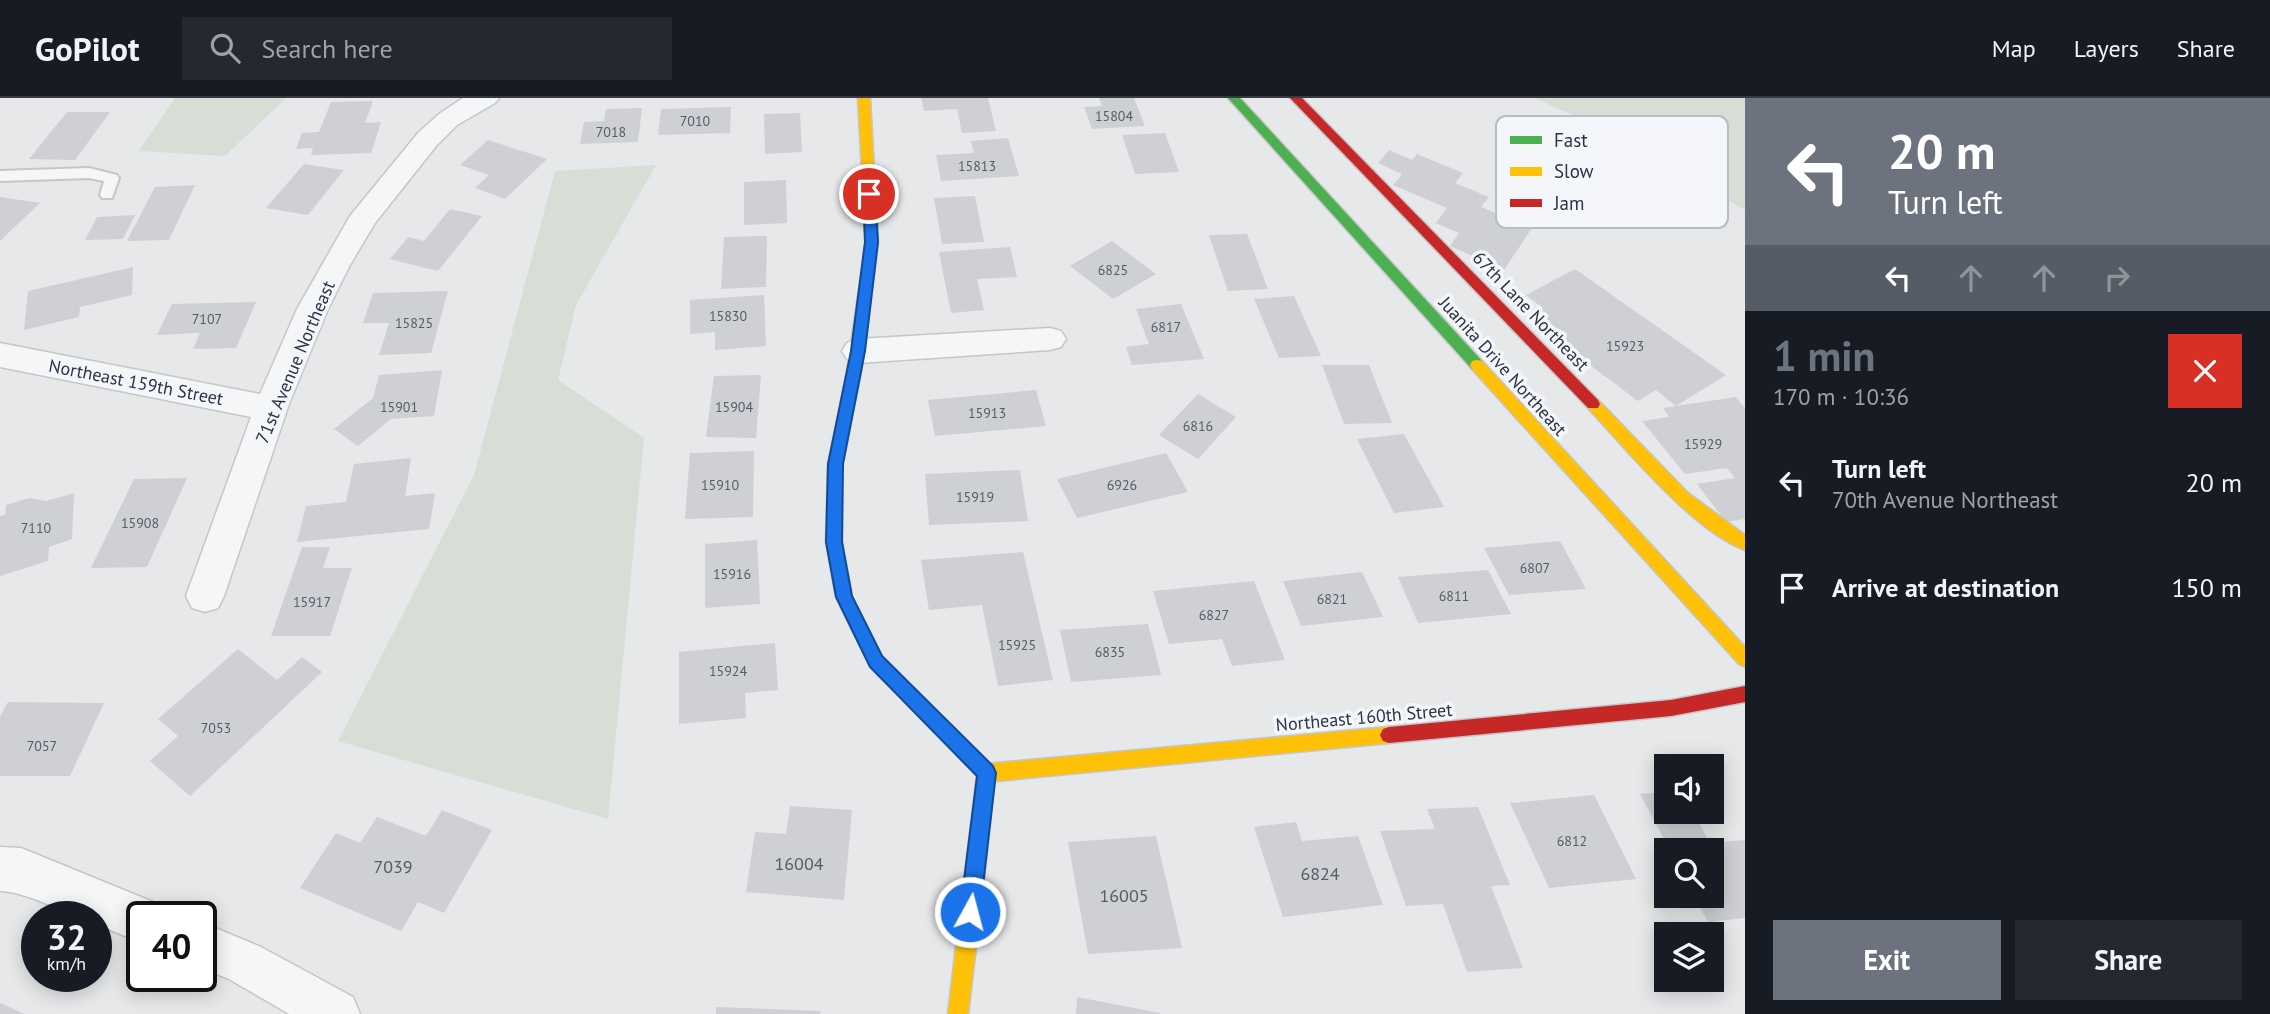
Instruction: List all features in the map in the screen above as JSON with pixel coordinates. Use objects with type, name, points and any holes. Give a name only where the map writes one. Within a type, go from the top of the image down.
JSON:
[{"type":"street","name":"71st Avenue Northeast","points":[[205,596],[272,409],[315,305],[360,223],[432,132],[468,104],[486,98]]},
{"type":"street","points":[[864,98],[872,242],[858,351],[835,464],[834,542],[844,597],[876,661],[986,773],[958,1014]]},
{"type":"street","name":"Juanita Drive Northeast","points":[[1234,98],[1745,659]]},
{"type":"street","name":"67th Lane Northeast","points":[[1296,98],[1697,510],[1720,529],[1745,543]]},
{"type":"street","points":[[858,351],[1050,339]]},
{"type":"street","name":"Northeast 159th Street","points":[[0,355],[272,409]]},
{"type":"street","name":"Northeast 160th Street","points":[[986,773],[1671,708],[1745,694]]},
{"type":"street","points":[[0,869],[21,870],[126,913]]},
{"type":"street","points":[[217,951],[245,963],[336,1014]]},
{"type":"lane","points":[[0,176],[89,173],[113,178],[107,195]]},
{"type":"shaded area","points":[[175,98],[286,98],[225,156],[139,151]]},
{"type":"shaded area","points":[[1534,98],[1745,98],[1745,210],[1728,200],[1728,116],[1575,116]]},
{"type":"shaded area","points":[[656,165],[576,305],[558,380],[644,438],[608,819],[338,741],[474,475],[555,171]]},
{"type":"building","points":[[921,98],[988,98],[996,131],[962,133],[957,109],[924,111]]},
{"type":"building","points":[[1099,98],[1134,98],[1145,126],[1092,129],[1084,107],[1102,106]]},
{"type":"building","points":[[373,101],[365,123],[381,122],[371,153],[311,155],[313,148],[296,149],[302,133],[319,132],[331,102]]},
{"type":"building","points":[[731,107],[730,133],[658,135],[661,109]]},
{"type":"building","points":[[642,108],[638,142],[580,144],[584,122],[604,121],[606,109]]},
{"type":"building","points":[[67,112],[110,112],[75,160],[29,159]]},
{"type":"building","points":[[800,113],[802,152],[765,154],[764,114]]},
{"type":"building","points":[[1165,133],[1179,172],[1135,174],[1122,135]]},
{"type":"building","points":[[1008,138],[1019,176],[941,181],[936,155],[974,153],[971,141]]},
{"type":"building","points":[[488,140],[547,159],[505,199],[475,188],[489,175],[460,165]]},
{"type":"building","points":[[1389,150],[1412,160],[1417,154],[1463,173],[1455,183],[1489,197],[1481,207],[1496,213],[1496,228],[1532,228],[1504,270],[1450,246],[1459,233],[1436,223],[1447,208],[1393,185],[1402,174],[1378,163]]},
{"type":"building","points":[[304,164],[344,170],[308,215],[266,208]]},
{"type":"building","points":[[786,180],[787,223],[744,225],[744,182]]},
{"type":"building","points":[[195,185],[169,240],[127,241],[155,187]]},
{"type":"building","points":[[975,196],[984,242],[942,244],[934,198]]},
{"type":"building","points":[[0,197],[40,203],[0,241]]},
{"type":"building","points":[[450,209],[482,216],[438,271],[390,259],[408,237],[424,241]]},
{"type":"building","points":[[135,215],[123,239],[85,240],[97,217]]},
{"type":"building","points":[[1247,234],[1268,289],[1228,291],[1209,235]]},
{"type":"building","points":[[767,236],[766,287],[721,289],[724,237]]},
{"type":"building","points":[[1112,241],[1156,274],[1113,299],[1070,266]]},
{"type":"building","points":[[1010,247],[1017,277],[977,279],[984,310],[951,313],[939,252]]},
{"type":"building","points":[[133,267],[132,295],[80,307],[79,317],[24,330],[28,291]]},
{"type":"building","points":[[1575,269],[1726,375],[1676,406],[1656,390],[1638,401],[1526,317],[1543,308],[1526,295]]},
{"type":"building","points":[[448,291],[431,353],[379,355],[389,323],[363,323],[373,293]]},
{"type":"building","points":[[764,295],[766,346],[715,350],[715,332],[690,334],[690,300]]},
{"type":"building","points":[[1294,296],[1321,356],[1279,358],[1254,299]]},
{"type":"building","points":[[256,302],[236,348],[193,349],[200,333],[157,335],[172,304]]},
{"type":"building","points":[[1181,304],[1204,359],[1132,365],[1126,347],[1149,344],[1136,309]]},
{"type":"building","points":[[1322,365],[1369,365],[1392,423],[1344,424]]},
{"type":"building","points":[[442,370],[434,416],[391,419],[358,446],[334,429],[373,398],[379,375]]},
{"type":"building","points":[[761,375],[756,438],[706,437],[714,376]]},
{"type":"building","points":[[1036,390],[1046,426],[935,436],[928,400]]},
{"type":"building","points":[[1198,394],[1236,417],[1198,459],[1159,435]]},
{"type":"building","points":[[1736,397],[1745,408],[1745,519],[1726,522],[1697,484],[1735,478],[1727,468],[1685,474],[1642,421],[1669,417],[1663,408]]},
{"type":"building","points":[[1404,434],[1444,507],[1394,513],[1357,439]]},
{"type":"building","points":[[754,451],[753,517],[685,519],[690,453]]},
{"type":"building","points":[[1166,453],[1188,492],[1077,518],[1057,479]]},
{"type":"building","points":[[411,458],[405,496],[435,493],[429,529],[297,542],[306,506],[346,502],[354,464]]},
{"type":"building","points":[[1020,470],[1028,521],[929,525],[925,474]]},
{"type":"building","points":[[187,478],[147,567],[91,568],[134,479]]},
{"type":"building","points":[[74,493],[72,539],[49,547],[48,561],[0,576],[0,516],[5,515],[6,505],[29,498],[46,501]]},
{"type":"building","points":[[757,540],[760,604],[705,608],[705,544]]},
{"type":"building","points":[[1560,541],[1586,589],[1509,595],[1484,548]]},
{"type":"building","points":[[302,547],[330,547],[323,568],[352,568],[330,636],[271,636]]},
{"type":"building","points":[[1023,552],[1053,680],[998,686],[982,605],[929,610],[921,560]]},
{"type":"building","points":[[1488,570],[1511,614],[1418,623],[1398,577]]},
{"type":"building","points":[[1362,572],[1383,617],[1301,626],[1283,581]]},
{"type":"building","points":[[1254,581],[1285,660],[1232,666],[1222,639],[1169,644],[1153,591]]},
{"type":"building","points":[[1148,624],[1161,675],[1071,682],[1060,630]]},
{"type":"building","points":[[775,643],[778,690],[745,693],[746,718],[679,724],[679,652]]},
{"type":"building","points":[[238,649],[277,680],[302,657],[322,672],[190,796],[150,761],[178,736],[158,719]]},
{"type":"building","points":[[8,702],[104,703],[70,776],[0,776],[0,717]]},
{"type":"building","points":[[1654,793],[1654,820],[1640,794]]},
{"type":"building","points":[[1594,795],[1636,879],[1549,888],[1510,803]]},
{"type":"building","points":[[790,806],[852,810],[844,900],[746,892],[755,832],[786,834]]},
{"type":"building","points":[[1478,807],[1510,885],[1491,886],[1523,968],[1467,972],[1443,904],[1406,906],[1380,831],[1435,829],[1427,809]]},
{"type":"building","points":[[442,810],[492,830],[444,913],[418,902],[401,931],[300,888],[336,833],[360,843],[377,817],[426,836]]},
{"type":"building","points":[[1296,822],[1302,841],[1358,836],[1383,905],[1283,917],[1254,827]]},
{"type":"building","points":[[1656,824],[1700,824],[1707,838],[1664,838]]},
{"type":"building","points":[[1156,836],[1182,948],[1088,954],[1068,842]]},
{"type":"building","points":[[1745,840],[1745,918],[1708,922],[1700,908],[1724,908],[1724,842]]},
{"type":"building","points":[[1077,997],[1160,1013],[1160,1014],[1076,1014]]},
{"type":"building","points":[[0,1003],[25,1014],[0,1014]]},
{"type":"building","points":[[716,1007],[821,1011],[820,1014],[716,1014]]},
{"type":"traffic: fast","points":[[1234,98],[1477,365]]},
{"type":"traffic: fast","points":[[854,372],[835,464],[834,542],[844,597],[876,661],[986,773],[971,905]]},
{"type":"traffic: slow","points":[[854,372],[872,242],[864,98]]},
{"type":"traffic: slow","points":[[1477,365],[1745,659]]},
{"type":"traffic: slow","points":[[1593,404],[1683,497],[1745,543]]},
{"type":"traffic: slow","points":[[986,773],[1389,735]]},
{"type":"traffic: slow","points":[[958,1014],[971,905]]},
{"type":"traffic: jam","points":[[1296,98],[1593,404]]},
{"type":"traffic: jam","points":[[1389,735],[1671,708],[1745,694]]},
{"type":"route","points":[[869,194],[872,242],[858,351],[835,464],[834,542],[844,597],[876,661],[986,773],[970,912]]}]
